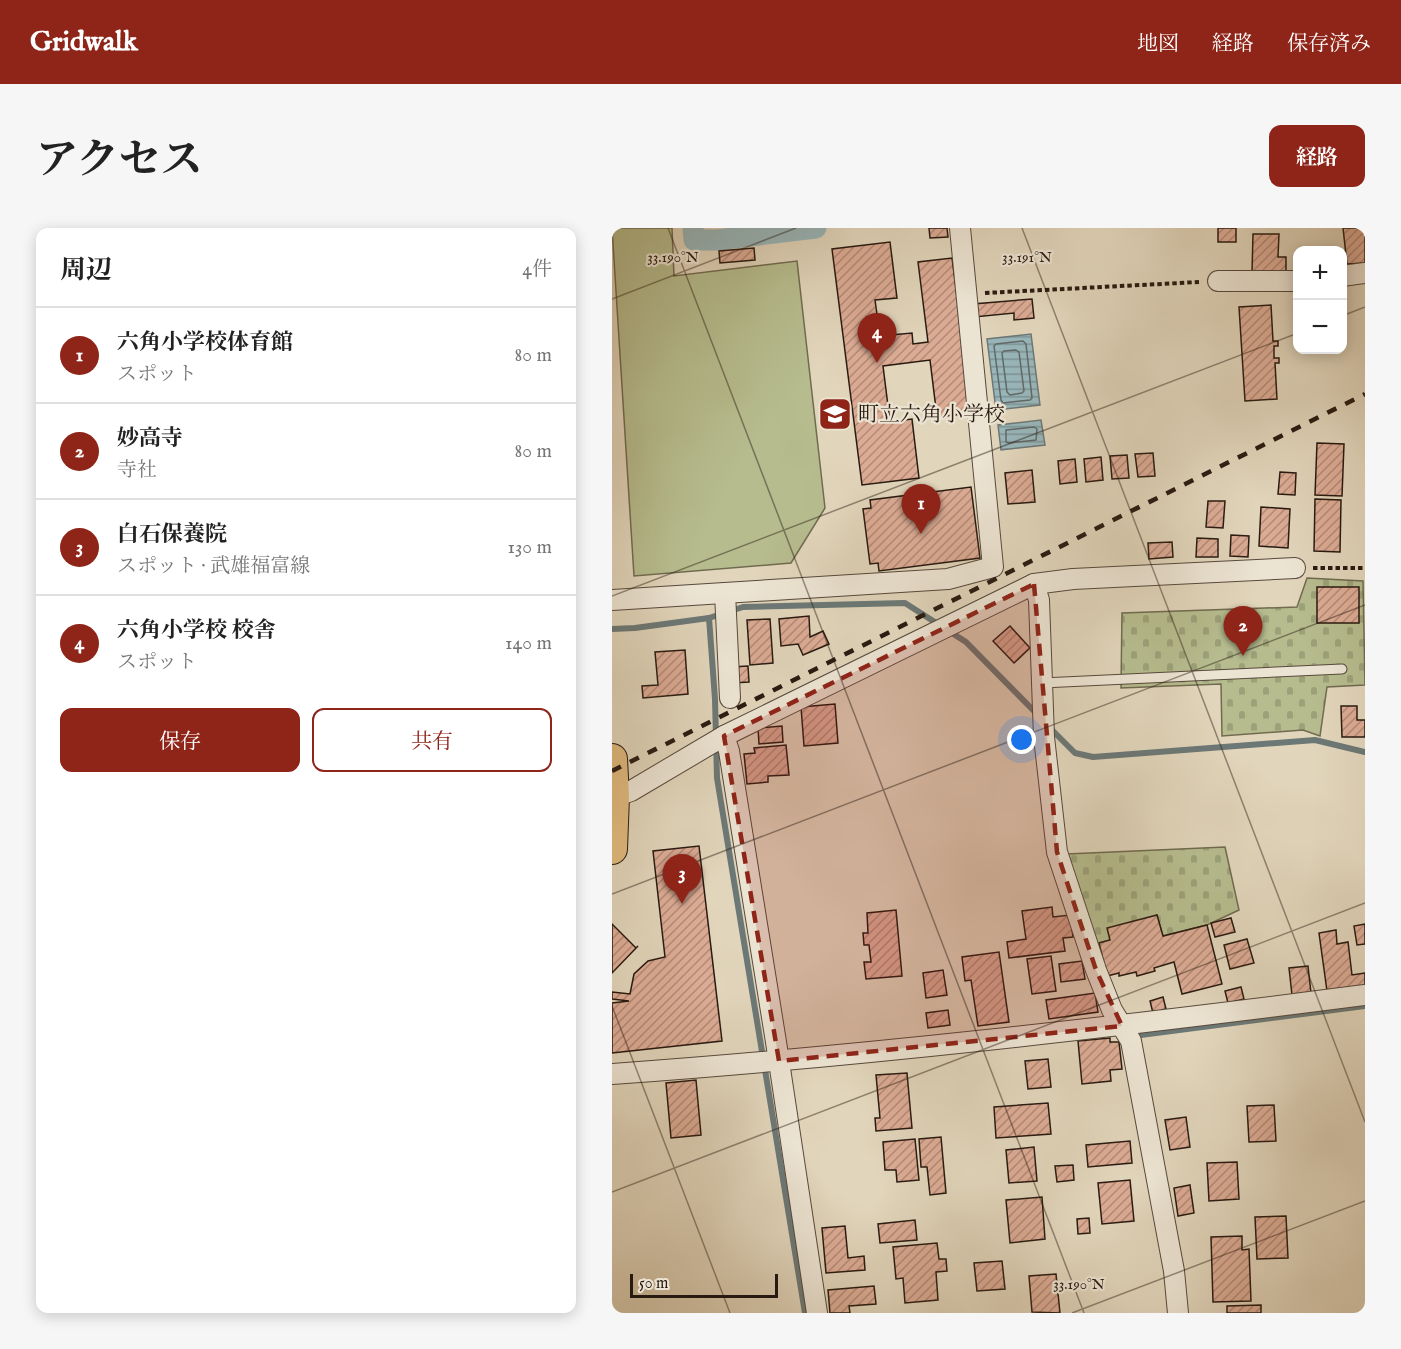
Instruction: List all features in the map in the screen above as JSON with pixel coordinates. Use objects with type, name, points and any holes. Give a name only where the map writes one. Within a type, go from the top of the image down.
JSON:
[{"type":"main road","points":[[612,759],[614,797],[612,849]]},
{"type":"street","points":[[612,600],[725,598],[948,579],[993,567],[960,228]]},
{"type":"street","points":[[1347,275],[1365,273]]},
{"type":"street","points":[[1218,281],[1293,281]]},
{"type":"street","points":[[614,797],[631,791],[716,740],[1034,584],[1073,579],[1295,568]]},
{"type":"street","points":[[1034,584],[1039,600],[1044,737],[1058,852],[1096,970],[1120,1031],[1174,1271],[1178,1313]]},
{"type":"street","points":[[725,598],[730,698]]},
{"type":"street","points":[[716,740],[729,751],[772,1057],[817,1313]]},
{"type":"street","points":[[612,1074],[772,1057],[1120,1031],[1365,995]]},
{"type":"lane","points":[[1042,683],[1342,669]]},
{"type":"path","points":[[966,294],[1218,281]]},
{"type":"path","points":[[1295,568],[1365,568]]},
{"type":"highlighted area","points":[[1034,584],[1057,852],[1096,970],[1122,1026],[779,1061],[724,736]]},
{"type":"green space","points":[[612,228],[672,228],[674,276],[797,261],[825,508],[791,563],[634,576]]},
{"type":"green space","points":[[1307,578],[1363,581],[1365,685],[1327,687],[1320,736],[1303,730],[1222,736],[1221,684],[1121,688],[1122,613],[1297,607]]},
{"type":"green space","points":[[1225,847],[1239,910],[1207,925],[1163,936],[1157,915],[1110,940],[1094,944],[1067,854]]},
{"type":"water","points":[[1031,334],[1040,405],[996,410],[987,339]]},
{"type":"water","points":[[1041,420],[1045,445],[1001,450],[998,425]]},
{"type":"building","points":[[929,228],[947,228],[948,237],[930,238]]},
{"type":"building","points":[[1218,228],[1236,228],[1236,242],[1218,242]]},
{"type":"building","points":[[1343,228],[1365,228],[1365,263],[1347,264],[1347,246],[1345,246]]},
{"type":"building","points":[[1253,234],[1279,234],[1278,257],[1286,257],[1286,274],[1252,273]]},
{"type":"building","points":[[890,242],[897,298],[875,300],[880,336],[912,333],[913,344],[928,342],[918,262],[952,258],[972,413],[937,417],[930,360],[883,366],[890,422],[912,419],[919,478],[862,485],[832,249]]},
{"type":"building","points":[[754,248],[755,260],[720,263],[719,251]]},
{"type":"building","points":[[1032,299],[1034,318],[1014,320],[1014,313],[974,317],[973,304]]},
{"type":"building","points":[[1271,305],[1273,341],[1278,341],[1278,346],[1274,346],[1274,358],[1279,358],[1279,363],[1275,363],[1277,399],[1245,401],[1239,307]]},
{"type":"building","points":[[1317,443],[1344,444],[1342,496],[1315,495]]},
{"type":"building","points":[[1153,453],[1155,476],[1138,477],[1135,454]]},
{"type":"building","points":[[1127,455],[1129,478],[1112,479],[1110,456]]},
{"type":"building","points":[[1101,457],[1103,480],[1086,482],[1084,459]]},
{"type":"building","points":[[1075,459],[1077,482],[1060,484],[1058,461]]},
{"type":"building","points":[[1032,470],[1035,502],[1008,504],[1005,473]]},
{"type":"building","points":[[1280,472],[1296,473],[1295,495],[1278,494]]},
{"type":"building","points":[[971,487],[980,558],[879,571],[878,563],[870,564],[863,509],[871,508],[870,500]]},
{"type":"building","points":[[1315,499],[1341,500],[1340,552],[1314,551]]},
{"type":"building","points":[[1208,501],[1225,501],[1223,528],[1206,527]]},
{"type":"building","points":[[1261,507],[1290,509],[1288,548],[1259,546]]},
{"type":"building","points":[[1231,535],[1249,536],[1248,557],[1230,556]]},
{"type":"building","points":[[1197,538],[1218,539],[1218,557],[1196,557]]},
{"type":"building","points":[[1172,542],[1173,557],[1149,559],[1148,543]]},
{"type":"building","points":[[1317,587],[1359,587],[1359,623],[1317,623]]},
{"type":"building","points":[[809,616],[810,637],[823,631],[829,644],[803,655],[798,644],[781,646],[779,619]]},
{"type":"building","points":[[770,619],[773,663],[750,665],[747,620]]},
{"type":"building","points":[[1010,626],[1030,648],[1014,663],[993,641]]},
{"type":"building","points":[[685,650],[688,694],[643,698],[642,686],[658,685],[655,652]]},
{"type":"building","points":[[748,666],[749,682],[732,683],[731,667]]},
{"type":"building","points":[[835,704],[838,743],[804,746],[801,707]]},
{"type":"building","points":[[1341,706],[1357,706],[1357,720],[1365,720],[1365,737],[1342,737]]},
{"type":"building","points":[[782,726],[783,742],[759,744],[758,728]]},
{"type":"building","points":[[786,745],[789,775],[768,776],[768,782],[747,784],[744,754],[755,753],[754,748]]},
{"type":"building","points":[[699,846],[722,1041],[612,1053],[612,1003],[629,1001],[612,999],[612,992],[630,994],[634,974],[648,961],[665,957],[653,851]]},
{"type":"building","points":[[1052,907],[1053,917],[1070,915],[1073,937],[1063,938],[1065,951],[1009,958],[1007,942],[1026,939],[1022,911]]},
{"type":"building","points":[[896,910],[902,976],[866,979],[864,962],[871,962],[869,945],[864,945],[863,933],[868,933],[867,913]]},
{"type":"building","points":[[1157,915],[1163,936],[1207,925],[1222,984],[1182,994],[1174,962],[1137,976],[1136,972],[1107,976],[1099,943],[1110,940],[1107,928]]},
{"type":"building","points":[[1231,918],[1235,932],[1215,937],[1211,923]]},
{"type":"building","points":[[612,924],[636,948],[638,946],[612,973]]},
{"type":"building","points":[[1365,924],[1365,944],[1357,945],[1354,926]]},
{"type":"building","points":[[1336,930],[1337,944],[1348,942],[1352,975],[1365,973],[1365,986],[1327,991],[1319,933]]},
{"type":"building","points":[[1247,939],[1254,963],[1230,969],[1224,945]]},
{"type":"building","points":[[999,952],[1009,1022],[978,1026],[971,980],[965,981],[962,957]]},
{"type":"building","points":[[1051,956],[1056,991],[1032,994],[1027,959]]},
{"type":"building","points":[[1082,961],[1085,979],[1061,982],[1059,964]]},
{"type":"building","points":[[1308,966],[1311,993],[1292,995],[1289,968]]},
{"type":"building","points":[[943,970],[947,995],[926,998],[923,973]]},
{"type":"building","points":[[1241,987],[1244,999],[1228,1003],[1225,991]]},
{"type":"building","points":[[1095,993],[1098,1012],[1049,1019],[1046,1000]]},
{"type":"building","points":[[1163,997],[1166,1009],[1153,1013],[1150,1001]]},
{"type":"building","points":[[948,1010],[950,1025],[928,1028],[926,1013]]},
{"type":"building","points":[[1110,1038],[1110,1042],[1119,1042],[1122,1069],[1110,1070],[1111,1081],[1082,1084],[1078,1041]]},
{"type":"building","points":[[1048,1059],[1051,1087],[1028,1089],[1025,1061]]},
{"type":"building","points":[[907,1073],[912,1128],[876,1131],[875,1118],[880,1118],[876,1075]]},
{"type":"building","points":[[696,1080],[701,1135],[671,1138],[666,1083]]},
{"type":"building","points":[[1048,1103],[1051,1134],[996,1138],[994,1107]]},
{"type":"building","points":[[1274,1105],[1276,1141],[1249,1142],[1247,1106]]},
{"type":"building","points":[[1186,1117],[1190,1147],[1170,1150],[1165,1120]]},
{"type":"building","points":[[941,1137],[946,1193],[930,1195],[927,1167],[921,1167],[919,1139]]},
{"type":"building","points":[[915,1139],[919,1180],[897,1182],[896,1170],[885,1170],[883,1142]]},
{"type":"building","points":[[1130,1141],[1132,1163],[1088,1167],[1086,1145]]},
{"type":"building","points":[[1034,1147],[1037,1181],[1009,1183],[1006,1150]]},
{"type":"building","points":[[1237,1162],[1239,1199],[1209,1201],[1207,1163]]},
{"type":"building","points":[[1073,1165],[1074,1180],[1057,1182],[1055,1166]]},
{"type":"building","points":[[1130,1180],[1134,1221],[1102,1224],[1098,1183]]},
{"type":"building","points":[[1190,1185],[1194,1213],[1178,1216],[1174,1188]]},
{"type":"building","points":[[1042,1197],[1045,1239],[1010,1243],[1006,1200]]},
{"type":"building","points":[[1286,1216],[1288,1258],[1257,1259],[1255,1217]]},
{"type":"building","points":[[1089,1218],[1090,1233],[1078,1234],[1077,1219]]},
{"type":"building","points":[[915,1220],[917,1240],[880,1243],[878,1224]]},
{"type":"building","points":[[845,1226],[848,1258],[864,1256],[865,1270],[826,1273],[822,1228]]},
{"type":"building","points":[[1242,1236],[1242,1250],[1249,1249],[1251,1301],[1213,1302],[1211,1237]]},
{"type":"building","points":[[937,1243],[939,1259],[946,1259],[947,1271],[936,1272],[938,1300],[905,1303],[903,1278],[896,1279],[893,1247]]},
{"type":"building","points":[[1002,1261],[1005,1289],[977,1291],[974,1263]]},
{"type":"building","points":[[1056,1274],[1060,1313],[1032,1312],[1029,1276]]},
{"type":"building","points":[[874,1286],[876,1304],[849,1306],[850,1313],[830,1313],[828,1290]]},
{"type":"building","points":[[1261,1305],[1261,1313],[1227,1313],[1227,1306]]},
{"type":"waterway","points":[[693,228],[694,240],[717,240],[816,228]]},
{"type":"waterway","points":[[612,629],[709,618],[743,607],[905,603],[966,642],[1038,715]]},
{"type":"waterway","points":[[709,618],[715,699],[717,778],[805,1313]]},
{"type":"waterway","points":[[1049,727],[1075,753],[1093,757],[1315,740],[1365,752]]},
{"type":"waterway","points":[[1133,1036],[1365,1006]]},
{"type":"railway","points":[[612,771],[1365,394]]},
{"type":"place","name":"六角小学校 校舎","points":[[877,363]]},
{"type":"place","name":"町立六角小学校","points":[[835,414]]},
{"type":"place","name":"六角小学校体育館","points":[[921,534]]},
{"type":"place","name":"妙高寺","points":[[1243,656]]},
{"type":"place","name":"白石保養院","points":[[682,904]]}]
